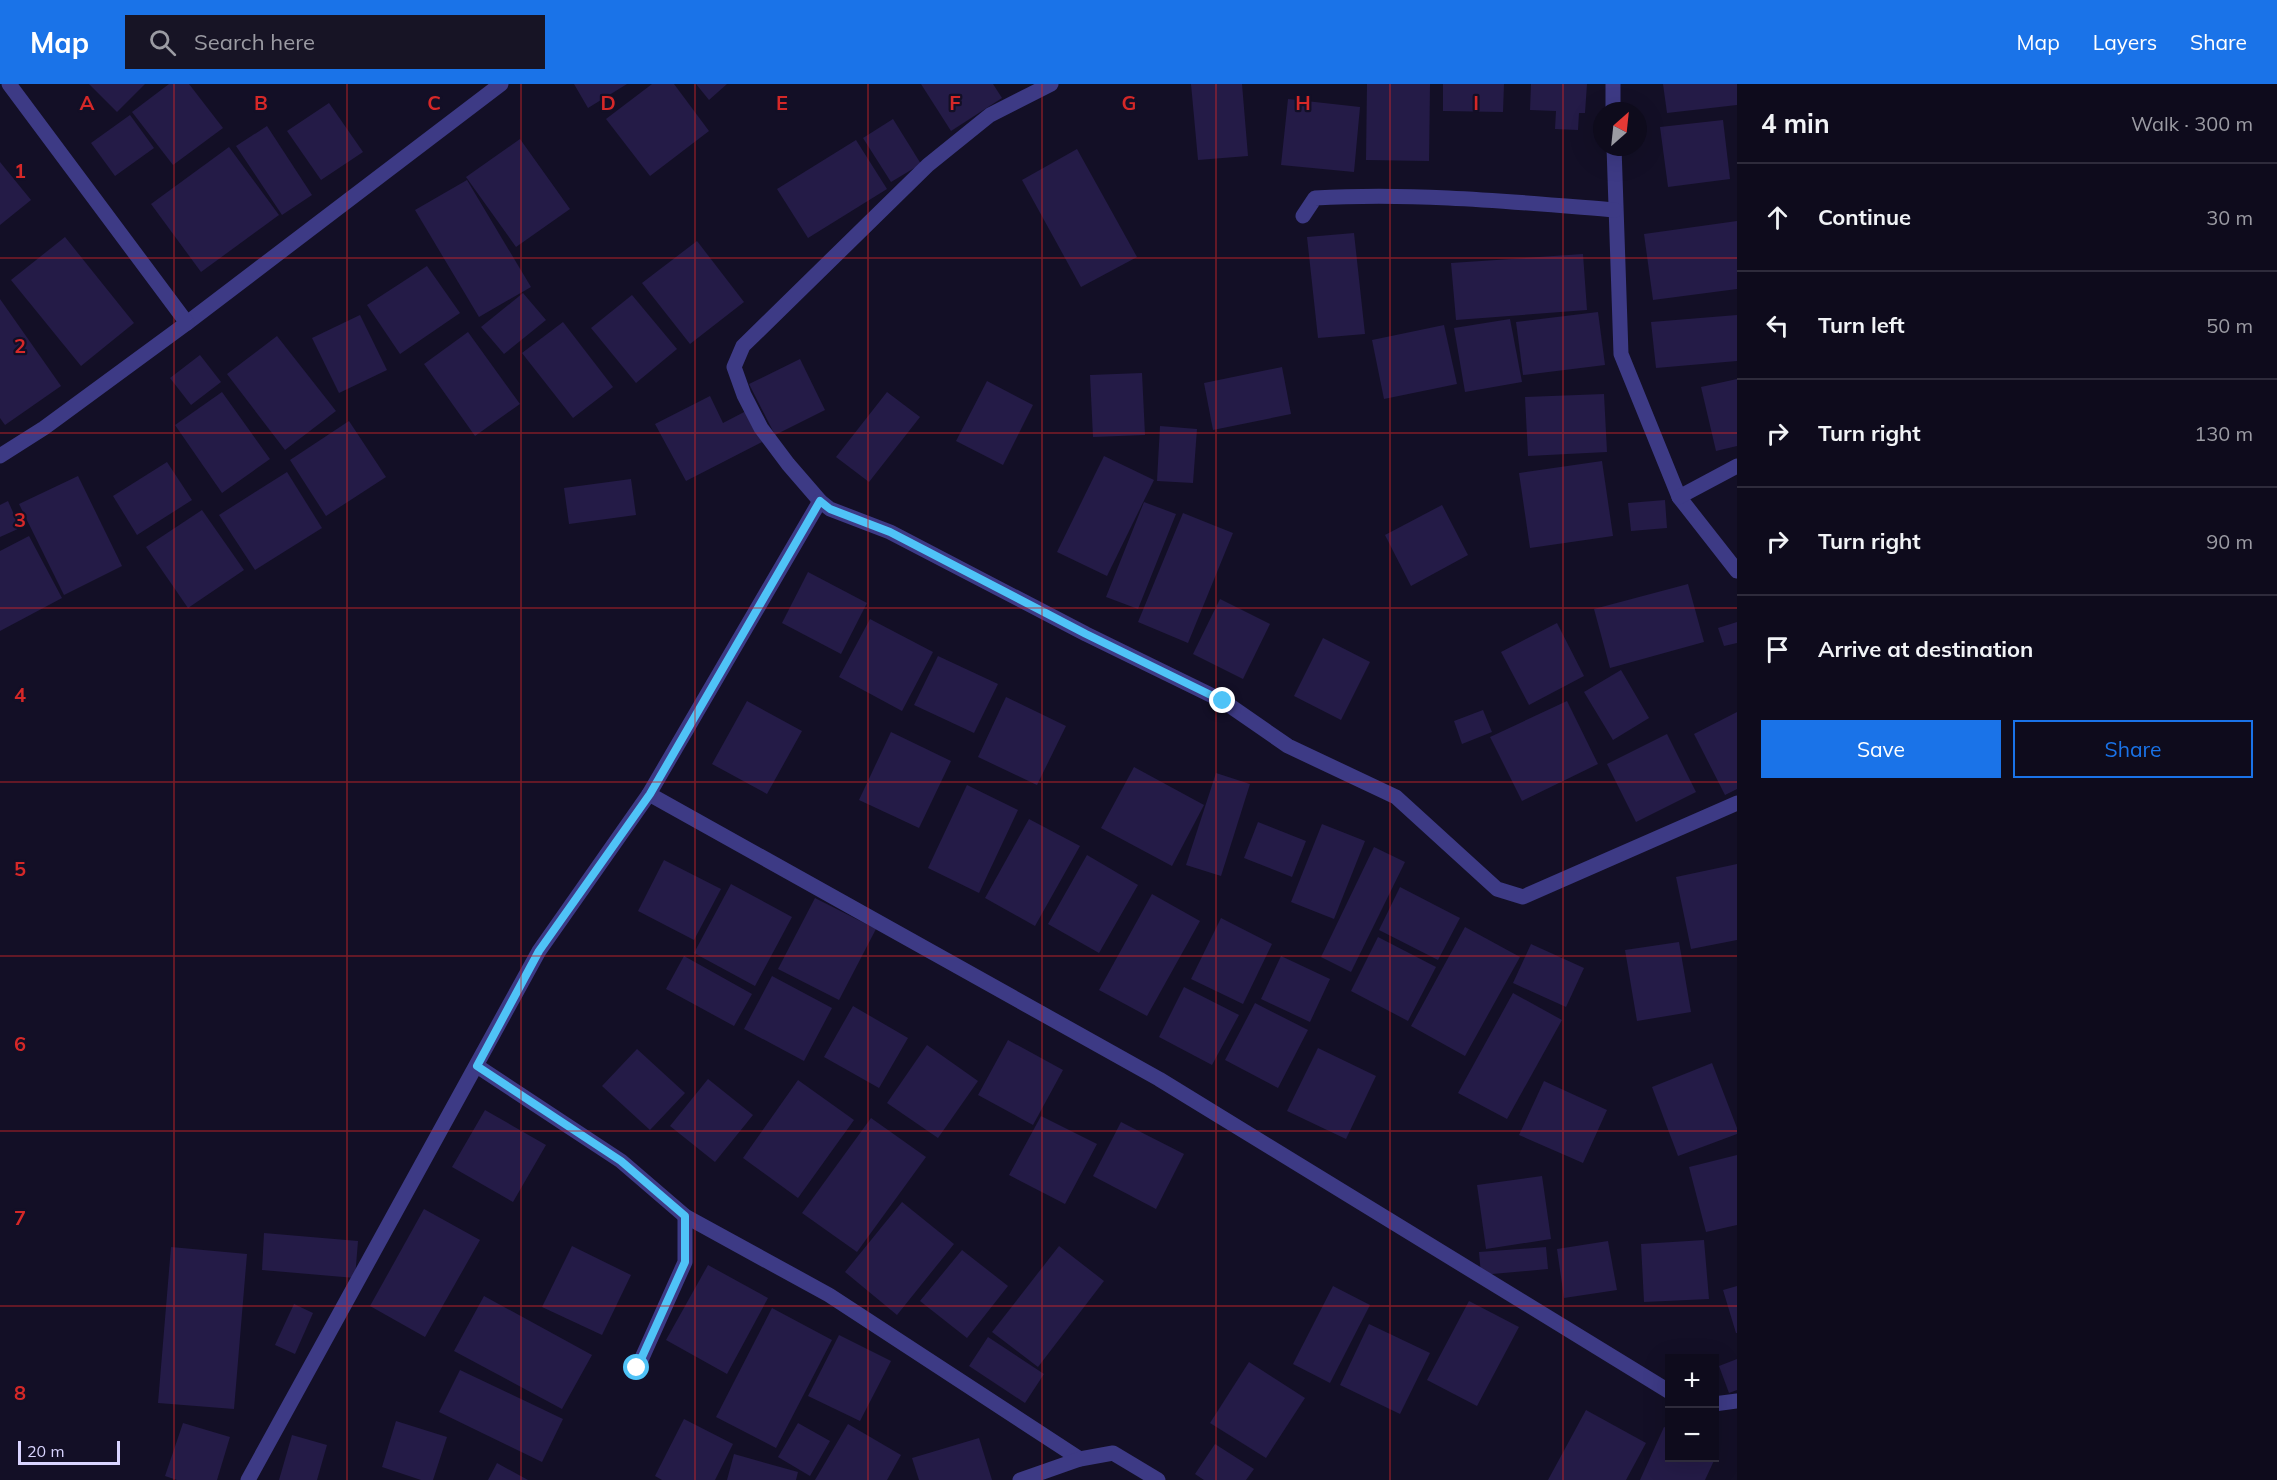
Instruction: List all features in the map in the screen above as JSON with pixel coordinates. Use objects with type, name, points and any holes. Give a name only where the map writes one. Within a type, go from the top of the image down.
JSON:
[{"type":"street","points":[[9,84],[187,322]]},
{"type":"street","points":[[0,456],[44,428],[187,322],[501,84]]},
{"type":"street","points":[[1051,84],[990,115],[928,165],[743,346],[734,367],[744,395],[761,428],[820,501],[830,509],[890,532],[1086,634],[1223,701],[1288,746],[1396,797],[1497,889],[1523,897],[1737,803]]},
{"type":"street","points":[[1613,84],[1613,102]]},
{"type":"street","points":[[1614,156],[1621,354],[1679,497],[1737,571]]},
{"type":"street","points":[[1303,216],[1315,198],[1351,196],[1453,198],[1615,210]]},
{"type":"street","points":[[1679,497],[1737,466]]},
{"type":"street","points":[[248,1480],[539,951],[650,794],[820,501]]},
{"type":"street","points":[[650,794],[1159,1079],[1665,1389]]},
{"type":"street","points":[[477,1066],[621,1161],[685,1216],[829,1295],[1080,1459]]},
{"type":"street","points":[[637,1368],[685,1262],[685,1216]]},
{"type":"street","points":[[1719,1403],[1737,1401]]},
{"type":"street","points":[[1020,1480],[1080,1459],[1113,1453],[1158,1480]]},
{"type":"building","points":[[89,84],[145,84],[117,112]]},
{"type":"building","points":[[169,84],[189,84],[223,128],[173,165],[132,112]]},
{"type":"building","points":[[574,84],[627,84],[588,108]]},
{"type":"building","points":[[652,84],[674,84],[709,131],[650,176],[606,119]]},
{"type":"building","points":[[696,84],[727,84],[709,100]]},
{"type":"building","points":[[921,84],[993,84],[1002,98],[951,131]]},
{"type":"building","points":[[1191,84],[1242,84],[1248,156],[1198,160]]},
{"type":"building","points":[[1367,84],[1430,84],[1429,161],[1366,160]]},
{"type":"building","points":[[1443,84],[1504,84],[1503,112],[1443,111]]},
{"type":"building","points":[[1531,84],[1587,84],[1585,113],[1579,113],[1578,130],[1555,129],[1556,111],[1530,110]]},
{"type":"building","points":[[1663,84],[1737,84],[1737,105],[1667,113]]},
{"type":"building","points":[[1288,99],[1360,107],[1354,172],[1281,165]]},
{"type":"building","points":[[329,103],[363,152],[321,180],[287,131]]},
{"type":"building","points":[[130,115],[154,148],[115,176],[91,143]]},
{"type":"building","points":[[893,119],[921,164],[891,182],[863,138]]},
{"type":"building","points":[[1723,120],[1730,179],[1668,187],[1660,127]]},
{"type":"building","points":[[267,126],[312,195],[282,215],[236,146]]},
{"type":"building","points":[[520,139],[570,209],[516,247],[466,177]]},
{"type":"building","points":[[856,140],[887,189],[808,238],[777,189]]},
{"type":"building","points":[[229,147],[279,215],[201,272],[151,204]]},
{"type":"building","points":[[1077,149],[1137,257],[1081,287],[1022,180]]},
{"type":"building","points":[[0,162],[31,200],[0,225]]},
{"type":"building","points":[[467,180],[531,287],[479,317],[415,210]]},
{"type":"building","points":[[1737,221],[1737,289],[1653,300],[1644,234]]},
{"type":"building","points":[[1354,233],[1365,334],[1318,338],[1307,237]]},
{"type":"building","points":[[65,237],[134,323],[81,366],[11,280]]},
{"type":"building","points":[[697,241],[744,302],[690,344],[642,283]]},
{"type":"building","points":[[1583,254],[1587,310],[1456,320],[1451,263]]},
{"type":"building","points":[[427,266],[460,313],[400,354],[367,305]]},
{"type":"building","points":[[523,293],[546,320],[504,354],[481,327]]},
{"type":"building","points":[[632,295],[677,349],[636,383],[591,328]]},
{"type":"building","points":[[0,299],[61,386],[5,425],[0,418]]},
{"type":"building","points":[[1598,312],[1605,365],[1523,375],[1516,322]]},
{"type":"building","points":[[360,315],[387,370],[339,393],[312,338]]},
{"type":"building","points":[[1737,315],[1737,361],[1656,368],[1651,322]]},
{"type":"building","points":[[1510,319],[1522,382],[1465,392],[1454,328]]},
{"type":"building","points":[[563,322],[613,387],[573,418],[522,353]]},
{"type":"building","points":[[1444,325],[1457,384],[1384,399],[1372,340]]},
{"type":"building","points":[[468,332],[520,404],[475,436],[424,364]]},
{"type":"building","points":[[277,336],[336,411],[285,450],[227,374]]},
{"type":"building","points":[[200,355],[221,382],[191,405],[170,378]]},
{"type":"building","points":[[800,359],[825,410],[775,435],[749,384]]},
{"type":"building","points":[[1282,367],[1291,414],[1213,430],[1204,383]]},
{"type":"building","points":[[1142,373],[1145,435],[1093,437],[1090,375]]},
{"type":"building","points":[[1737,379],[1737,446],[1716,451],[1701,387]]},
{"type":"building","points":[[987,381],[1033,405],[1003,465],[956,441]]},
{"type":"building","points":[[222,392],[270,459],[222,493],[175,425]]},
{"type":"building","points":[[887,392],[920,417],[869,482],[836,457]]},
{"type":"building","points":[[1604,394],[1607,452],[1528,456],[1525,397]]},
{"type":"building","points":[[710,396],[723,423],[746,411],[762,442],[686,481],[655,424]]},
{"type":"building","points":[[349,421],[386,477],[326,516],[290,460]]},
{"type":"building","points":[[1160,426],[1197,429],[1193,483],[1157,481]]},
{"type":"building","points":[[1104,456],[1154,480],[1107,576],[1057,552]]},
{"type":"building","points":[[1602,461],[1613,536],[1530,548],[1519,473]]},
{"type":"building","points":[[167,462],[192,500],[137,535],[113,496]]},
{"type":"building","points":[[287,472],[322,528],[255,570],[219,515]]},
{"type":"building","points":[[78,476],[122,566],[64,595],[19,504]]},
{"type":"building","points":[[631,479],[636,515],[569,524],[564,488]]},
{"type":"building","points":[[1665,500],[1667,528],[1631,531],[1628,503]]},
{"type":"building","points":[[8,501],[20,528],[0,537],[0,505]]},
{"type":"building","points":[[1144,502],[1176,514],[1138,609],[1106,597]]},
{"type":"building","points":[[1442,505],[1468,555],[1411,586],[1385,535]]},
{"type":"building","points":[[202,510],[244,570],[188,608],[146,547]]},
{"type":"building","points":[[1183,513],[1233,533],[1188,643],[1138,622]]},
{"type":"building","points":[[29,536],[62,598],[0,631],[0,551]]},
{"type":"building","points":[[808,572],[867,603],[841,654],[782,623]]},
{"type":"building","points":[[1688,584],[1704,642],[1610,668],[1594,609]]},
{"type":"building","points":[[1220,599],[1270,624],[1243,679],[1193,654]]},
{"type":"building","points":[[870,619],[933,652],[902,711],[839,677]]},
{"type":"building","points":[[1737,622],[1737,643],[1724,646],[1718,628]]},
{"type":"building","points":[[1557,623],[1584,676],[1529,705],[1501,652]]},
{"type":"building","points":[[1323,638],[1370,662],[1341,720],[1294,696]]},
{"type":"building","points":[[938,656],[998,684],[974,733],[914,705]]},
{"type":"building","points":[[1621,670],[1649,718],[1613,740],[1584,692]]},
{"type":"building","points":[[1006,697],[1066,726],[1037,785],[978,757]]},
{"type":"building","points":[[747,701],[802,731],[767,794],[712,764]]},
{"type":"building","points":[[1567,701],[1598,764],[1522,801],[1490,737]]},
{"type":"building","points":[[1483,710],[1492,732],[1462,744],[1454,721]]},
{"type":"building","points":[[1737,712],[1737,789],[1725,795],[1694,734]]},
{"type":"building","points":[[891,732],[951,761],[919,828],[859,800]]},
{"type":"building","points":[[1667,734],[1696,792],[1636,822],[1607,764]]},
{"type":"building","points":[[1134,767],[1204,805],[1172,866],[1101,828]]},
{"type":"building","points":[[1216,773],[1250,784],[1221,876],[1186,865]]},
{"type":"building","points":[[967,785],[1018,810],[979,893],[928,868]]},
{"type":"building","points":[[1029,819],[1080,846],[1035,926],[985,898]]},
{"type":"building","points":[[1258,822],[1306,841],[1292,877],[1244,858]]},
{"type":"building","points":[[1322,824],[1365,841],[1334,919],[1291,902]]},
{"type":"building","points":[[1374,847],[1405,862],[1351,972],[1321,957]]},
{"type":"building","points":[[1087,855],[1138,885],[1099,953],[1048,924]]},
{"type":"building","points":[[664,860],[721,889],[694,940],[638,911]]},
{"type":"building","points":[[1737,864],[1737,940],[1691,949],[1676,877]]},
{"type":"building","points":[[731,884],[792,917],[755,986],[694,953]]},
{"type":"building","points":[[1400,887],[1460,918],[1438,960],[1379,930]]},
{"type":"building","points":[[1152,894],[1200,921],[1147,1016],[1099,990]]},
{"type":"building","points":[[815,898],[876,929],[839,1000],[778,969]]},
{"type":"building","points":[[1221,918],[1272,944],[1243,1004],[1191,979]]},
{"type":"building","points":[[1465,927],[1520,957],[1465,1056],[1411,1026]]},
{"type":"building","points":[[1378,937],[1436,967],[1408,1021],[1351,991]]},
{"type":"building","points":[[1679,942],[1691,1012],[1637,1021],[1625,950]]},
{"type":"building","points":[[1531,944],[1584,968],[1566,1007],[1513,983]]},
{"type":"building","points":[[684,956],[752,994],[734,1026],[666,989]]},
{"type":"building","points":[[1281,956],[1330,979],[1310,1022],[1261,999]]},
{"type":"building","points":[[772,976],[832,1008],[804,1061],[744,1029]]},
{"type":"building","points":[[1184,987],[1239,1015],[1212,1065],[1159,1037]]},
{"type":"building","points":[[1513,993],[1562,1020],[1507,1119],[1458,1093]]},
{"type":"building","points":[[1255,1003],[1308,1030],[1278,1088],[1225,1060]]},
{"type":"building","points":[[853,1006],[908,1038],[879,1088],[824,1057]]},
{"type":"building","points":[[1008,1040],[1063,1070],[1033,1125],[978,1095]]},
{"type":"building","points":[[927,1045],[978,1081],[938,1138],[887,1103]]},
{"type":"building","points":[[1318,1048],[1376,1076],[1346,1139],[1287,1111]]},
{"type":"building","points":[[637,1049],[685,1093],[650,1130],[602,1086]]},
{"type":"building","points":[[1712,1063],[1737,1128],[1737,1134],[1678,1156],[1652,1087]]},
{"type":"building","points":[[708,1079],[753,1115],[715,1162],[670,1126]]},
{"type":"building","points":[[798,1080],[854,1120],[798,1198],[743,1158]]},
{"type":"building","points":[[1544,1081],[1607,1110],[1583,1163],[1519,1135]]},
{"type":"building","points":[[485,1110],[546,1145],[513,1202],[452,1167]]},
{"type":"building","points":[[1041,1116],[1097,1144],[1065,1204],[1009,1175]]},
{"type":"building","points":[[871,1118],[926,1157],[857,1252],[802,1213]]},
{"type":"building","points":[[1121,1122],[1184,1154],[1156,1209],[1093,1176]]},
{"type":"building","points":[[1737,1155],[1737,1225],[1706,1232],[1689,1167]]},
{"type":"building","points":[[1542,1176],[1551,1239],[1486,1249],[1477,1185]]},
{"type":"building","points":[[902,1202],[954,1244],[897,1315],[845,1272]]},
{"type":"building","points":[[424,1209],[480,1240],[425,1337],[370,1306]]},
{"type":"building","points":[[264,1233],[358,1241],[355,1278],[262,1270]]},
{"type":"building","points":[[1704,1240],[1709,1299],[1644,1302],[1641,1244]]},
{"type":"building","points":[[1608,1241],[1617,1290],[1564,1298],[1557,1249]]},
{"type":"building","points":[[572,1246],[631,1275],[602,1335],[542,1307]]},
{"type":"building","points":[[1059,1246],[1104,1281],[1038,1367],[992,1332]]},
{"type":"building","points":[[171,1247],[247,1254],[234,1409],[158,1403]]},
{"type":"building","points":[[1546,1247],[1548,1269],[1481,1275],[1479,1252]]},
{"type":"building","points":[[962,1250],[1008,1286],[967,1338],[920,1301]]},
{"type":"building","points":[[708,1265],[768,1298],[727,1374],[666,1340]]},
{"type":"building","points":[[1333,1286],[1370,1305],[1330,1383],[1293,1364]]},
{"type":"building","points":[[1737,1286],[1737,1333],[1736,1333],[1723,1290]]},
{"type":"building","points":[[484,1296],[592,1355],[562,1409],[454,1351]]},
{"type":"building","points":[[1469,1301],[1519,1327],[1477,1406],[1427,1380]]},
{"type":"building","points":[[294,1304],[313,1313],[295,1354],[275,1345]]},
{"type":"building","points":[[772,1308],[832,1340],[776,1448],[716,1417]]},
{"type":"building","points":[[1369,1324],[1430,1353],[1400,1414],[1340,1385]]},
{"type":"building","points":[[839,1335],[891,1361],[860,1421],[808,1396]]},
{"type":"building","points":[[988,1337],[1044,1374],[1025,1403],[969,1366]]},
{"type":"building","points":[[1737,1359],[1737,1390],[1729,1393],[1719,1366]]},
{"type":"building","points":[[1249,1362],[1305,1398],[1266,1458],[1210,1423]]},
{"type":"building","points":[[460,1370],[563,1419],[542,1462],[439,1412]]},
{"type":"building","points":[[1586,1410],[1646,1443],[1626,1480],[1548,1480]]},
{"type":"building","points":[[684,1419],[733,1444],[715,1480],[662,1480],[655,1476]]},
{"type":"building","points":[[396,1421],[447,1437],[433,1480],[421,1480],[382,1467]]},
{"type":"building","points":[[183,1423],[230,1437],[217,1480],[177,1480],[165,1476]]},
{"type":"building","points":[[798,1423],[830,1441],[810,1476],[778,1457]]},
{"type":"building","points":[[848,1424],[901,1455],[887,1480],[815,1480]]},
{"type":"building","points":[[1664,1427],[1665,1462],[1713,1462],[1705,1480],[1640,1480]]},
{"type":"building","points":[[292,1435],[327,1445],[317,1480],[279,1480]]},
{"type":"building","points":[[979,1438],[992,1480],[919,1480],[912,1458]]},
{"type":"building","points":[[1215,1444],[1254,1469],[1246,1480],[1204,1480],[1195,1474]]},
{"type":"building","points":[[734,1454],[798,1472],[796,1480],[727,1480]]},
{"type":"building","points":[[497,1463],[528,1480],[488,1480]]},
{"type":"route","points":[[637,1368],[685,1262],[685,1216],[621,1161],[477,1066],[539,951],[650,794],[820,501],[830,509],[890,532],[1086,634],[1223,701]]}]
